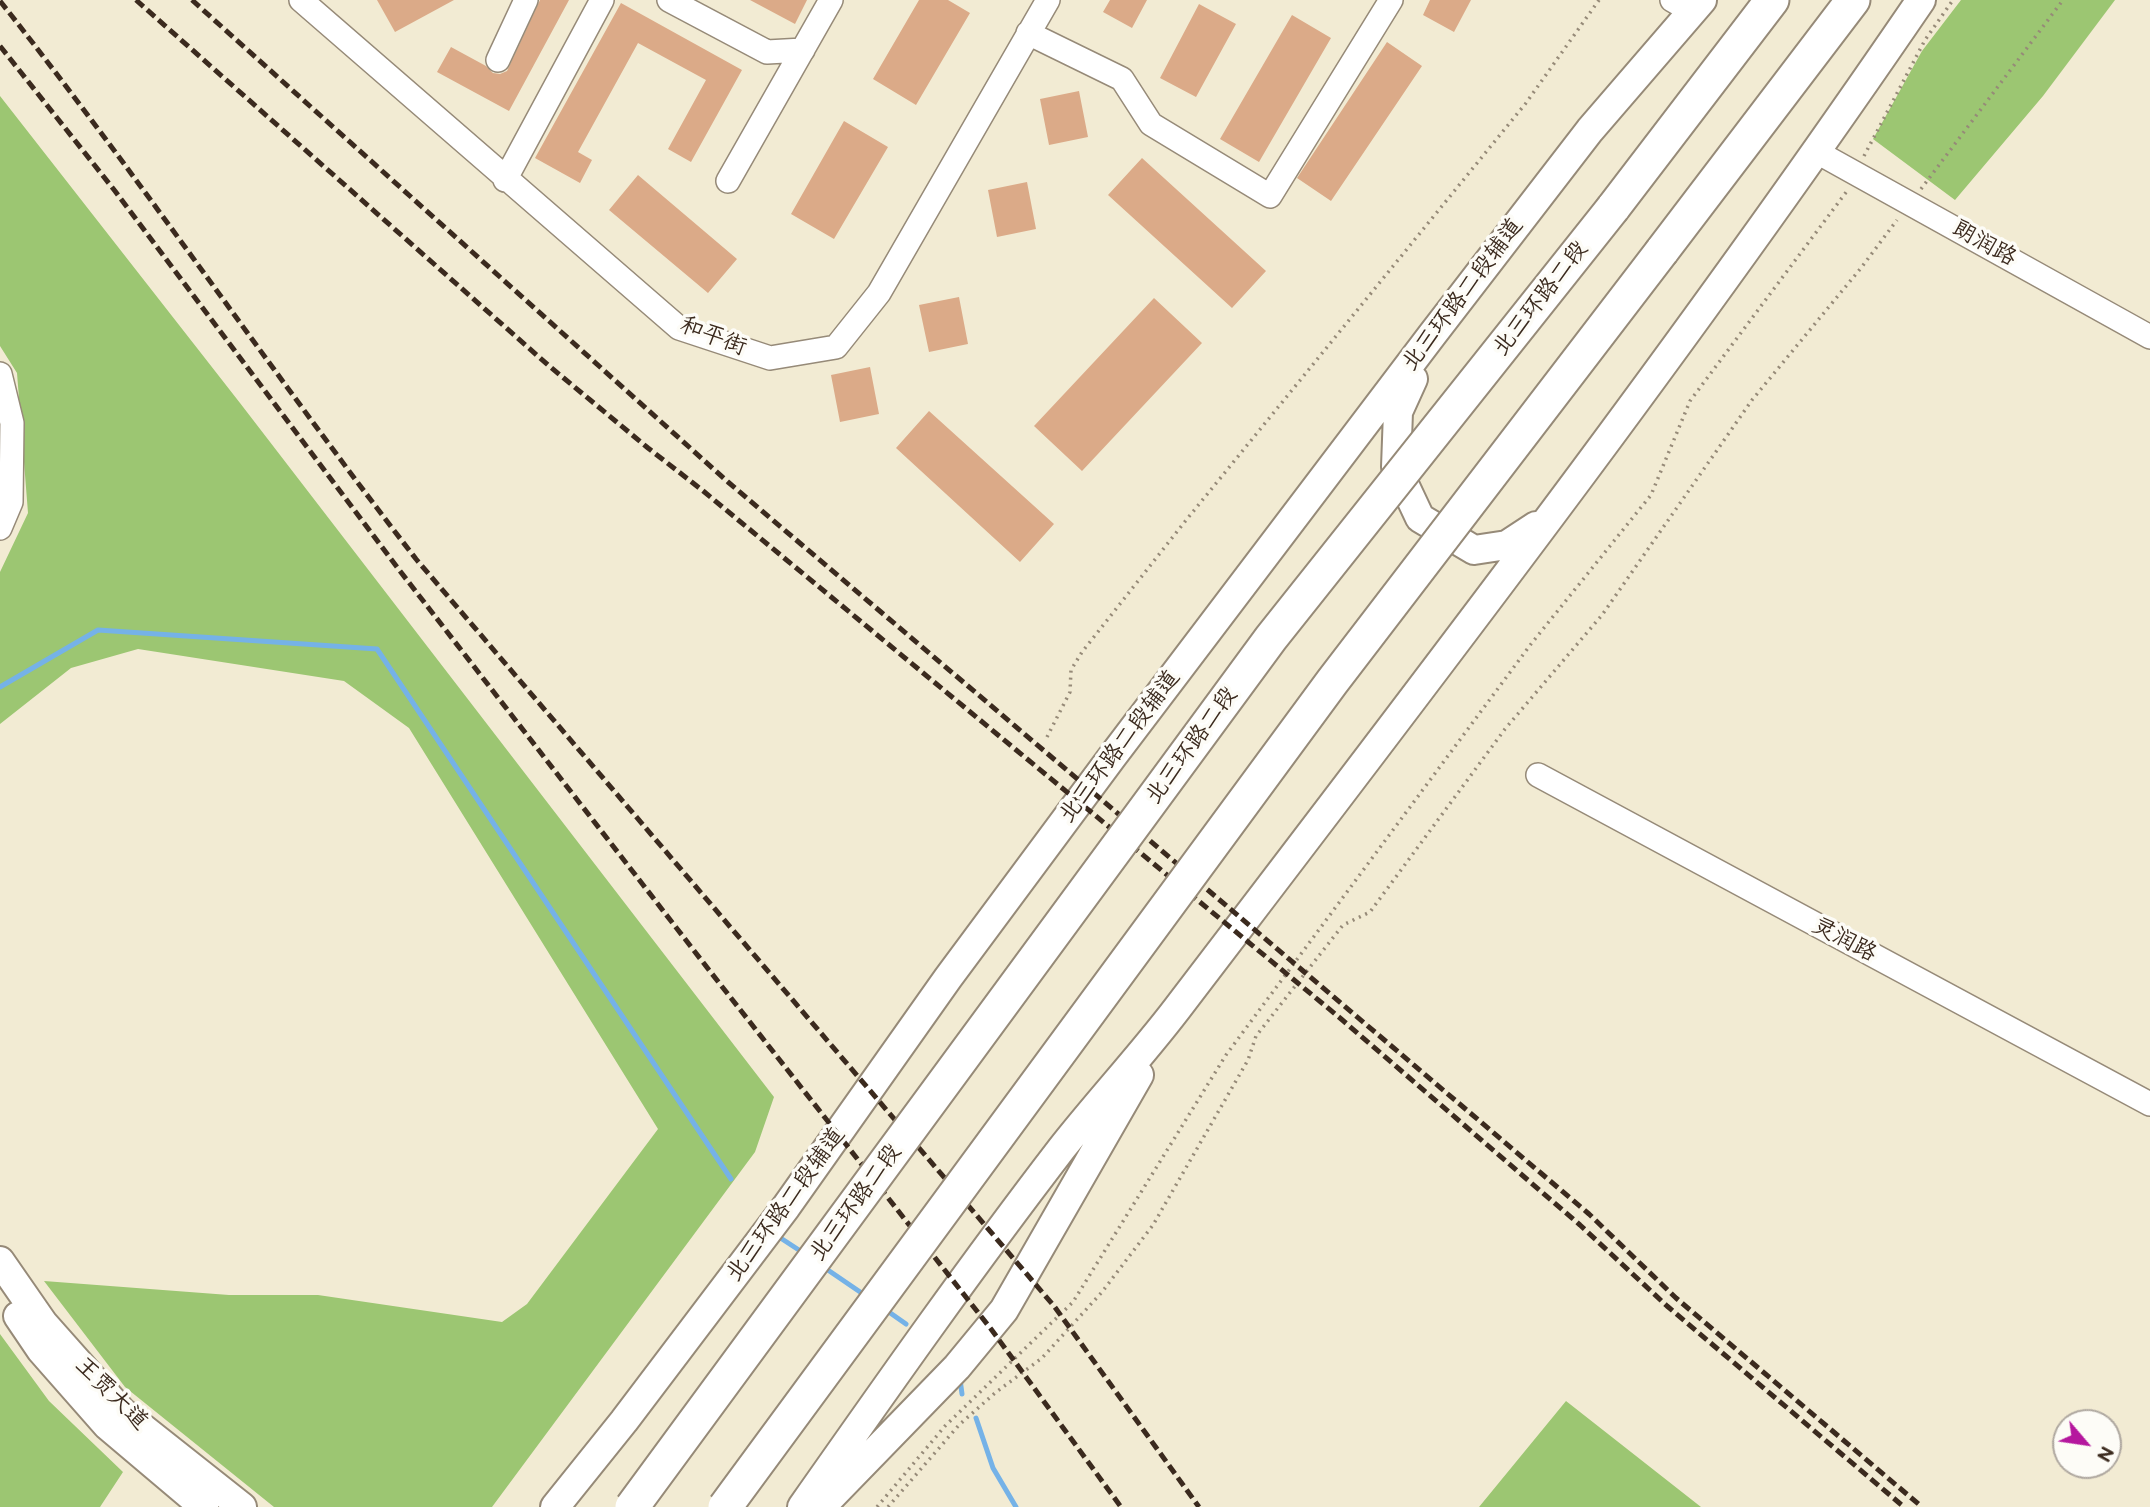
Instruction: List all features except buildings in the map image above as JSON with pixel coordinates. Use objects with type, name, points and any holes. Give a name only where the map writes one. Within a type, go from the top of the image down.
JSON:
[{"type":"highway","name":"北三环路二段","points":[[632,1507],[1271,638],[1613,208],[1772,0]]},
{"type":"highway","points":[[726,1507],[1332,682],[1853,0]]},
{"type":"main road","points":[[802,1507],[1063,1146],[1170,1017],[1553,514],[1817,152],[1921,0]]},
{"type":"main road","name":"北三环路二段辅道","points":[[555,1507],[624,1421],[786,1207],[964,956],[1432,335],[1689,4]]},
{"type":"main road","points":[[1432,335],[1398,412],[1396,467],[1420,518],[1474,550],[1507,545],[1553,514]]},
{"type":"main road","points":[[821,1507],[957,1367],[1004,1310],[1111,1126],[1170,1017]]},
{"type":"main road","name":"王贾大道","points":[[0,1261],[43,1323],[122,1412],[242,1507]]},
{"type":"main road","name":"王贾大道","points":[[0,1291],[41,1350],[107,1425],[204,1507]]},
{"type":"street","name":"和平街","points":[[301,0],[505,180],[679,328],[770,358],[836,346],[879,293],[1048,0]]},
{"type":"street","points":[[498,60],[526,0]]},
{"type":"street","points":[[505,180],[602,0]]},
{"type":"street","points":[[669,0],[767,52],[803,50]]},
{"type":"street","points":[[728,181],[831,0]]},
{"type":"street","points":[[1028,33],[1122,79],[1151,124],[1270,196],[1391,0]]},
{"type":"street","name":"朗润路","points":[[1817,152],[2150,337]]},
{"type":"street","points":[[0,374],[12,423],[11,502],[0,528]]},
{"type":"street","name":"灵润路","points":[[1538,775],[2150,1104]]},
{"type":"path","points":[[1047,737],[1070,692],[1071,670],[1082,652],[1186,519],[1526,103],[1599,0]]},
{"type":"path","points":[[877,1507],[945,1426],[1073,1302],[1226,1055],[1531,644],[1651,495],[1690,401],[1843,199],[1925,40],[1954,0]]},
{"type":"path","points":[[888,1507],[959,1425],[995,1393],[1042,1359],[1102,1293],[1153,1225],[1248,1060],[1256,1035],[1343,925],[1370,912],[1505,729],[1602,615],[1752,400],[1861,268],[2063,0]]},
{"type":"green space","points":[[1961,0],[2115,0],[2043,96],[1955,200],[1873,139],[1922,51]]},
{"type":"green space","points":[[0,96],[774,1097],[755,1152],[492,1507],[274,1507],[125,1387],[44,1281],[229,1295],[318,1295],[502,1322],[527,1304],[658,1129],[409,728],[344,681],[138,649],[71,668],[0,724],[0,572],[28,513],[17,373],[0,346]]},
{"type":"green space","points":[[0,1334],[49,1401],[123,1472],[100,1507],[0,1507]]},
{"type":"green space","points":[[1566,1401],[1701,1507],[1479,1507]]},
{"type":"waterway","points":[[0,687],[98,630],[377,649],[731,1179]]},
{"type":"waterway","points":[[779,1237],[805,1254]]},
{"type":"waterway","points":[[822,1266],[866,1296]]},
{"type":"waterway","points":[[886,1310],[906,1324]]},
{"type":"waterway","points":[[960,1379],[962,1394]]},
{"type":"waterway","points":[[976,1418],[993,1468],[1016,1507]]},
{"type":"railway","points":[[136,0],[548,365],[1340,1018],[1580,1225],[1667,1306],[1904,1507]]},
{"type":"railway","points":[[192,0],[728,482],[1589,1214],[1676,1298],[1922,1507]]},
{"type":"railway","points":[[0,1],[106,139],[416,559],[1054,1306],[1199,1507]]},
{"type":"railway","points":[[0,46],[115,191],[400,571],[991,1329],[1121,1507]]}]
